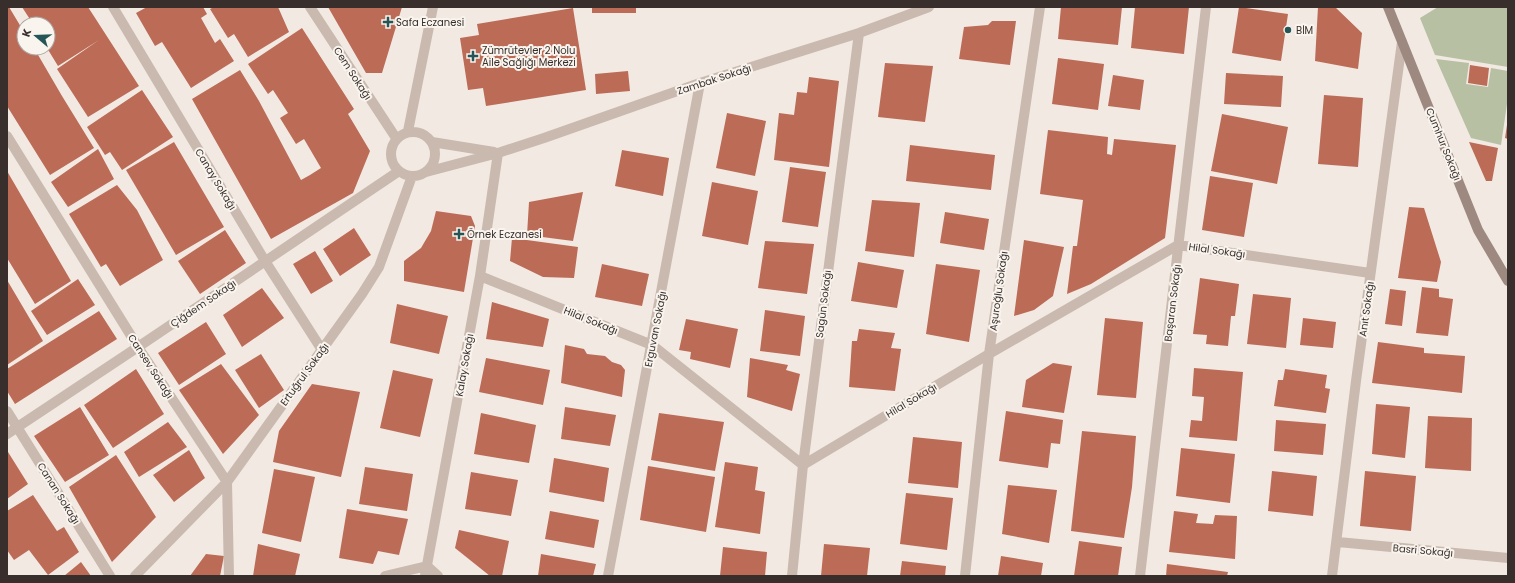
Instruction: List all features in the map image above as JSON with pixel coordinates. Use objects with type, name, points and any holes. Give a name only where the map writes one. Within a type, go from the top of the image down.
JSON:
[{"type":"street","name":"Canay Sokağı","points":[[113,7],[266,261],[322,350]]},
{"type":"street","name":"Cem Sokağı","points":[[310,7],[396,138]]},
{"type":"street","points":[[408,131],[433,7]]},
{"type":"street","name":"Zambak Sokağı","points":[[426,172],[544,138],[700,83],[858,33],[930,7]]},
{"type":"street","name":"Aşuroğlu Sokağı","points":[[965,576],[989,354],[1040,7]]},
{"type":"street","name":"Başaran Sokağı","points":[[1140,576],[1206,7]]},
{"type":"street","name":"Cumhur Sokağı","points":[[1388,7],[1478,230],[1506,276]]},
{"type":"street","name":"Sagün Sokağı","points":[[792,576],[803,465],[858,33]]},
{"type":"street","name":"Anıt Sokağı","points":[[1332,576],[1338,542],[1370,273],[1402,42]]},
{"type":"street","name":"Erguvan Sokağı","points":[[608,576],[700,83]]},
{"type":"street","points":[[408,131],[427,136],[432,142],[435,154],[431,166],[426,172],[419,175],[412,176],[399,171],[395,167],[390,156],[392,144],[396,138],[408,131]]},
{"type":"street","name":"Cansev Sokağı","points":[[7,136],[138,347],[227,482]]},
{"type":"street","points":[[432,142],[498,152]]},
{"type":"street","name":"Kalay Sokağı","points":[[426,571],[480,276],[498,152]]},
{"type":"street","name":"Çiğdem Sokağı","points":[[7,434],[399,171]]},
{"type":"street","name":"Ertuğrul Sokağı","points":[[227,482],[362,294],[379,267],[412,176]]},
{"type":"street","name":"Hilal Sokağı","points":[[480,276],[652,345],[803,465],[989,354],[1178,245],[1370,273]]},
{"type":"street","name":"Canan Sokağı","points":[[7,411],[110,576]]},
{"type":"street","points":[[135,576],[227,482]]},
{"type":"street","points":[[227,482],[229,576]]},
{"type":"street","name":"Basri Sokağı","points":[[1338,542],[1508,558]]},
{"type":"street","points":[[385,576],[426,571],[438,576]]},
{"type":"green space","points":[[1438,7],[1508,7],[1508,67],[1435,55],[1420,18]]},
{"type":"green space","points":[[1436,59],[1469,63],[1466,84],[1488,87],[1491,68],[1508,71],[1508,97],[1501,145],[1471,138]]},
{"type":"building","points":[[7,7],[9,7],[16,19],[16,56],[39,56],[94,148],[50,175],[7,106]]},
{"type":"building","points":[[22,7],[88,7],[139,86],[88,117],[57,69],[99,40],[58,66],[52,56],[56,56],[56,16],[28,16]]},
{"type":"building","points":[[147,7],[203,7],[207,14],[201,18],[215,43],[220,39],[234,61],[191,88],[162,42],[155,46],[136,13]]},
{"type":"building","points":[[214,7],[278,7],[289,32],[248,57],[234,34],[228,38],[210,9]]},
{"type":"building","points":[[328,7],[402,7],[382,73],[366,73]]},
{"type":"building","points":[[592,7],[636,7],[636,13],[592,13]]},
{"type":"building","points":[[1061,7],[1122,7],[1118,45],[1058,39]]},
{"type":"building","points":[[1135,7],[1189,7],[1184,54],[1131,48]]},
{"type":"building","points":[[1239,7],[1288,14],[1281,61],[1232,53]]},
{"type":"building","points":[[1318,7],[1335,7],[1362,33],[1358,69],[1315,61]]},
{"type":"building","points":[[573,8],[586,90],[486,106],[483,88],[468,90],[460,38],[479,35],[477,24]]},
{"type":"building","points":[[992,21],[1016,21],[1010,65],[959,59],[964,27],[988,25]]},
{"type":"building","points":[[302,28],[354,109],[348,114],[370,151],[353,193],[271,239],[192,99],[240,70],[259,101],[301,180],[321,168],[304,139],[296,144],[280,118],[288,113],[273,90],[268,94],[248,64]]},
{"type":"building","points":[[1058,58],[1104,64],[1098,110],[1052,104]]},
{"type":"building","points":[[885,63],[933,66],[925,122],[878,117]]},
{"type":"building","points":[[1470,65],[1489,68],[1487,86],[1468,83]]},
{"type":"building","points":[[628,71],[630,91],[596,94],[595,74]]},
{"type":"building","points":[[1226,73],[1283,76],[1281,107],[1224,104]]},
{"type":"building","points":[[1113,75],[1144,80],[1140,110],[1108,106]]},
{"type":"building","points":[[809,77],[839,81],[829,167],[774,160],[779,113],[794,115],[797,92],[807,93]]},
{"type":"building","points":[[142,90],[173,137],[122,170],[110,152],[105,155],[87,127]]},
{"type":"building","points":[[1324,95],[1363,98],[1358,167],[1318,164]]},
{"type":"building","points":[[727,113],[766,121],[755,176],[716,168]]},
{"type":"building","points":[[1222,114],[1288,127],[1277,184],[1211,171]]},
{"type":"building","points":[[1508,125],[1508,139],[1505,138]]},
{"type":"building","points":[[1048,130],[1108,137],[1107,154],[1112,155],[1114,139],[1176,145],[1165,238],[1091,284],[1067,294],[1073,246],[1077,246],[1083,200],[1040,194]]},
{"type":"building","points":[[174,142],[224,227],[176,255],[126,170]]},
{"type":"building","points":[[1469,142],[1498,148],[1492,181],[1486,181]]},
{"type":"building","points":[[910,145],[995,155],[991,190],[906,181]]},
{"type":"building","points":[[98,149],[114,179],[68,207],[51,182]]},
{"type":"building","points":[[622,150],[669,158],[663,196],[615,186]]},
{"type":"building","points":[[790,167],[826,172],[818,227],[782,222]]},
{"type":"building","points":[[7,171],[71,281],[35,304],[7,258]]},
{"type":"building","points":[[1210,176],[1253,183],[1244,237],[1202,230]]},
{"type":"building","points":[[712,182],[758,191],[748,245],[702,236]]},
{"type":"building","points":[[117,185],[137,210],[163,260],[120,286],[106,264],[101,267],[69,214]]},
{"type":"building","points":[[583,192],[573,241],[527,235],[529,202]]},
{"type":"building","points":[[872,200],[920,203],[914,257],[865,251]]},
{"type":"building","points":[[1409,207],[1424,208],[1441,262],[1437,282],[1398,278]]},
{"type":"building","points":[[436,211],[471,216],[475,226],[464,292],[404,281],[404,261],[421,248],[431,231]]},
{"type":"building","points":[[945,212],[989,219],[984,250],[940,243]]},
{"type":"building","points":[[354,228],[371,255],[340,276],[323,249]]},
{"type":"building","points":[[225,230],[246,263],[200,294],[178,261]]},
{"type":"building","points":[[512,238],[578,247],[574,278],[543,277],[510,261]]},
{"type":"building","points":[[1024,240],[1064,247],[1053,296],[1034,310],[1014,316]]},
{"type":"building","points":[[765,241],[814,244],[807,294],[758,288]]},
{"type":"building","points":[[315,251],[333,281],[311,294],[293,264]]},
{"type":"building","points":[[858,262],[904,270],[897,308],[851,301]]},
{"type":"building","points":[[602,264],[649,274],[642,306],[595,297]]},
{"type":"building","points":[[936,264],[980,270],[969,342],[926,334]]},
{"type":"building","points":[[1200,278],[1239,284],[1235,316],[1231,316],[1228,346],[1206,344],[1207,335],[1193,334]]},
{"type":"building","points":[[78,279],[95,305],[47,335],[31,311]]},
{"type":"building","points":[[7,280],[43,341],[7,365]]},
{"type":"building","points":[[1422,287],[1439,289],[1439,297],[1453,299],[1448,336],[1416,333]]},
{"type":"building","points":[[262,288],[284,318],[242,347],[223,315]]},
{"type":"building","points":[[1390,289],[1406,291],[1402,326],[1385,324]]},
{"type":"building","points":[[1253,294],[1291,298],[1286,348],[1247,344]]},
{"type":"building","points":[[492,302],[549,319],[543,347],[486,339]]},
{"type":"building","points":[[397,304],[448,316],[439,354],[390,343]]},
{"type":"building","points":[[765,310],[805,316],[800,356],[760,351]]},
{"type":"building","points":[[99,311],[117,339],[15,404],[7,391],[7,369]]},
{"type":"building","points":[[1105,318],[1143,322],[1136,398],[1097,395]]},
{"type":"building","points":[[1303,318],[1336,322],[1333,348],[1300,345]]},
{"type":"building","points":[[686,319],[738,329],[730,368],[690,359],[691,352],[679,350]]},
{"type":"building","points":[[206,322],[226,354],[179,385],[158,353]]},
{"type":"building","points":[[859,329],[895,333],[891,348],[901,349],[895,391],[849,387],[852,341],[857,341]]},
{"type":"building","points":[[1378,342],[1424,348],[1424,353],[1465,356],[1462,393],[1372,383]]},
{"type":"building","points":[[565,345],[584,349],[587,354],[605,356],[612,362],[621,365],[625,370],[622,397],[561,383]]},
{"type":"building","points":[[261,354],[284,390],[259,408],[235,370]]},
{"type":"building","points":[[486,358],[550,370],[543,405],[479,392]]},
{"type":"building","points":[[750,358],[788,365],[786,370],[800,374],[792,411],[747,397]]},
{"type":"building","points":[[1053,363],[1072,366],[1064,413],[1022,407],[1026,380]]},
{"type":"building","points":[[221,364],[259,415],[223,454],[179,390]]},
{"type":"building","points":[[1194,368],[1243,372],[1237,441],[1189,437],[1191,420],[1202,421],[1204,397],[1192,396]]},
{"type":"building","points":[[136,369],[164,414],[113,448],[84,405]]},
{"type":"building","points":[[1285,369],[1327,375],[1325,388],[1330,389],[1326,413],[1274,406],[1278,380],[1283,380]]},
{"type":"building","points":[[393,370],[433,379],[420,437],[380,428]]},
{"type":"building","points":[[312,384],[360,392],[341,477],[273,462],[279,431]]},
{"type":"building","points":[[1376,404],[1410,407],[1405,458],[1372,454]]},
{"type":"building","points":[[80,407],[109,455],[65,482],[34,436]]},
{"type":"building","points":[[565,407],[616,415],[610,446],[561,439]]},
{"type":"building","points":[[1006,411],[1063,420],[1060,444],[1051,443],[1048,468],[999,461]]},
{"type":"building","points":[[481,413],[536,425],[529,463],[474,454]]},
{"type":"building","points":[[659,413],[724,422],[715,471],[651,460]]},
{"type":"building","points":[[1428,416],[1472,418],[1471,471],[1425,468]]},
{"type":"building","points":[[1276,420],[1326,424],[1323,455],[1274,451]]},
{"type":"building","points":[[168,422],[187,447],[139,477],[124,452]]},
{"type":"building","points":[[1082,431],[1136,436],[1132,487],[1124,538],[1071,531]]},
{"type":"building","points":[[913,437],[962,442],[958,488],[908,483]]},
{"type":"building","points":[[1181,448],[1235,454],[1230,503],[1176,496]]},
{"type":"building","points":[[189,450],[205,478],[174,502],[153,475]]},
{"type":"building","points":[[8,452],[28,484],[7,499],[7,453]]},
{"type":"building","points":[[116,455],[156,517],[112,562],[69,487]]},
{"type":"building","points":[[554,458],[609,468],[604,502],[549,492]]},
{"type":"building","points":[[725,462],[758,467],[755,490],[765,492],[760,534],[715,527]]},
{"type":"building","points":[[648,466],[715,477],[706,532],[640,520]]},
{"type":"building","points":[[365,467],[413,474],[407,511],[359,504]]},
{"type":"building","points":[[274,469],[315,477],[301,542],[262,533]]},
{"type":"building","points":[[1272,471],[1317,476],[1313,516],[1268,511]]},
{"type":"building","points":[[1365,471],[1416,476],[1411,531],[1360,526]]},
{"type":"building","points":[[471,472],[518,480],[511,516],[465,509]]},
{"type":"building","points":[[1008,485],[1057,490],[1049,543],[1002,534]]},
{"type":"building","points":[[906,493],[953,498],[947,550],[900,544]]},
{"type":"building","points":[[33,495],[57,531],[64,527],[79,552],[48,575],[29,550],[14,560],[7,550],[7,511]]},
{"type":"building","points":[[347,509],[408,519],[399,555],[378,551],[373,564],[339,558]]},
{"type":"building","points":[[550,511],[599,520],[594,548],[545,539]]},
{"type":"building","points":[[1174,511],[1198,514],[1196,523],[1213,524],[1215,515],[1237,516],[1235,559],[1169,552]]},
{"type":"building","points":[[459,530],[509,541],[502,576],[490,576],[455,548]]},
{"type":"building","points":[[1079,541],[1122,547],[1118,576],[1074,576]]},
{"type":"building","points":[[258,544],[300,554],[295,576],[253,576]]},
{"type":"building","points":[[824,544],[870,548],[867,576],[821,576]]},
{"type":"building","points":[[723,547],[767,552],[765,576],[720,576]]},
{"type":"building","points":[[206,554],[224,556],[220,576],[190,576]]},
{"type":"building","points":[[541,554],[596,564],[593,576],[538,576]]},
{"type":"building","points":[[1001,556],[1043,563],[1041,576],[998,576]]},
{"type":"building","points":[[902,561],[946,566],[945,576],[900,576]]},
{"type":"building","points":[[81,562],[91,576],[64,576]]},
{"type":"building","points":[[1167,564],[1228,572],[1227,576],[1166,576]]},
{"type":"place","name":"Safa Eczanesi","points":[[388,22]]},
{"type":"place","name":"BİM","points":[[1288,30]]},
{"type":"place","name":"Zümrütevler 2 Nolu Aile Sağlığı Merkezi","points":[[473,56]]},
{"type":"place","name":"Örnek Eczanesi","points":[[459,234]]}]
